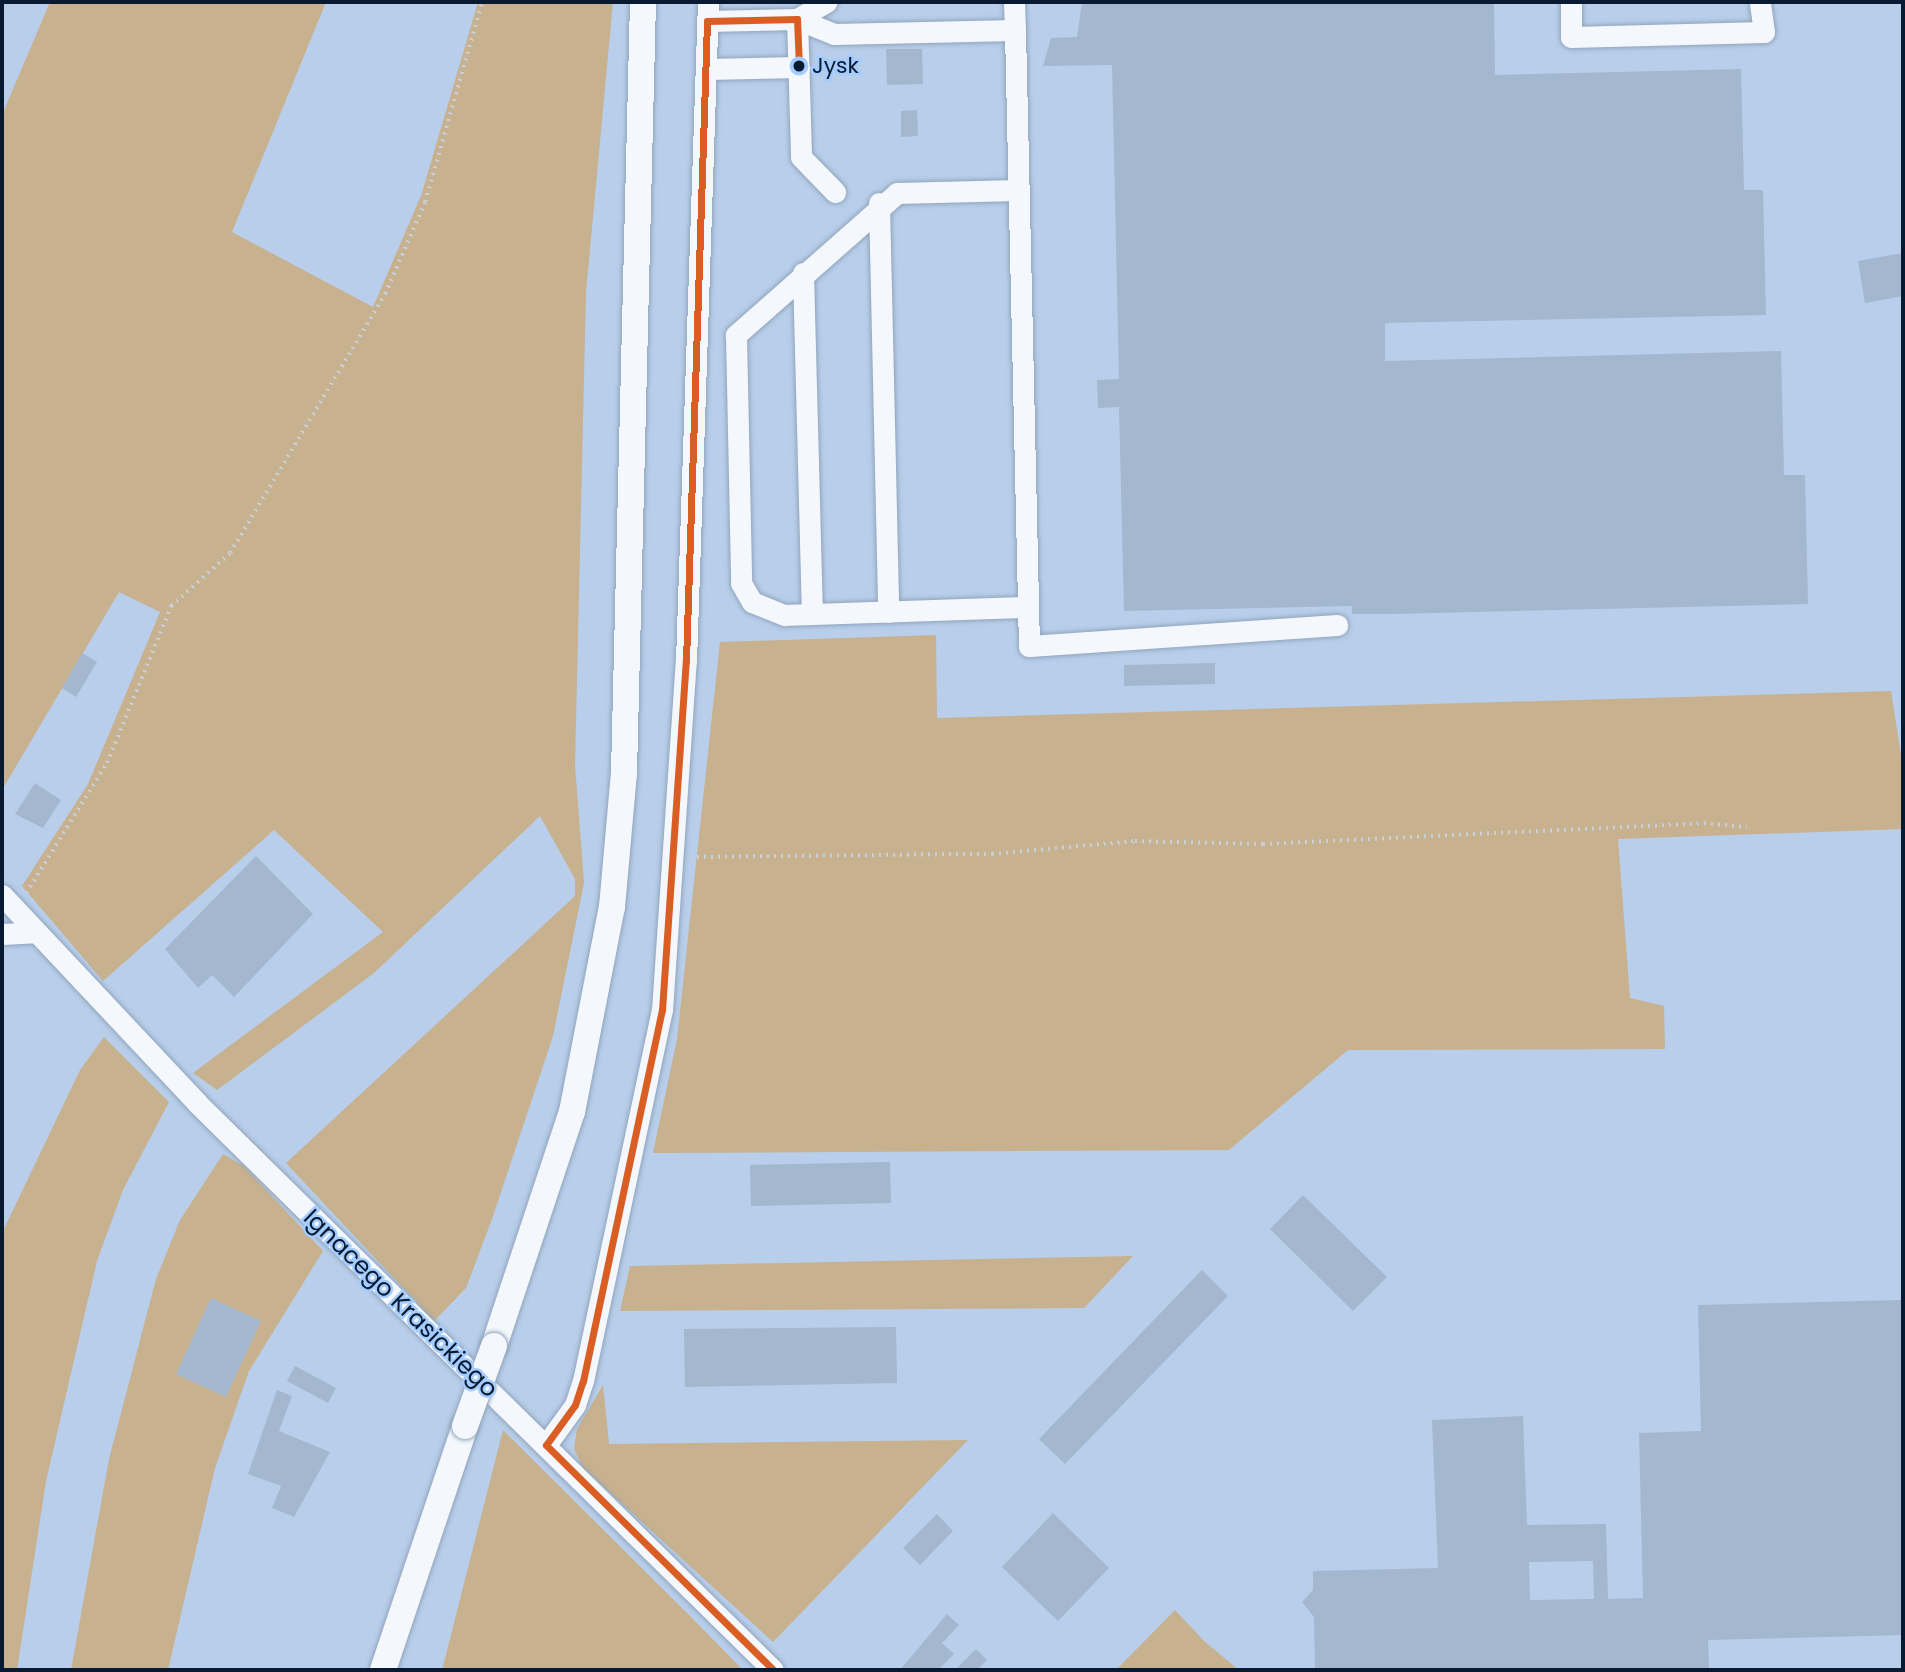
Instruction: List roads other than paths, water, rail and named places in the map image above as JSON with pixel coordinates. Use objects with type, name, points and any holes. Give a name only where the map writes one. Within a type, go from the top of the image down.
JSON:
[{"type":"main road","points":[[383,1670],[572,1112],[612,907],[624,773],[643,2]]},
{"type":"street","points":[[797,19],[826,2]]},
{"type":"street","points":[[1014,2],[1029,646],[1338,625]]},
{"type":"street","points":[[1571,2],[1571,37],[1764,32],[1760,2]]},
{"type":"street","points":[[546,1445],[575,1405],[583,1381],[629,1182],[659,1034],[674,858],[708,11],[797,19],[834,34],[1015,30]]},
{"type":"street","points":[[797,19],[801,157],[835,192]]},
{"type":"street","points":[[706,69],[799,67]]},
{"type":"street","points":[[1018,190],[911,191],[879,203],[736,335],[740,556],[741,583],[752,602],[774,614],[1028,607]]},
{"type":"street","points":[[879,203],[888,612]]},
{"type":"street","points":[[803,273],[812,614]]},
{"type":"street","name":"Ignacego Krasickiego","points":[[9,903],[197,1103],[772,1670]]},
{"type":"street","points":[[2,934],[35,932]]},
{"type":"place","name":"Jysk","points":[[799,66]]}]
